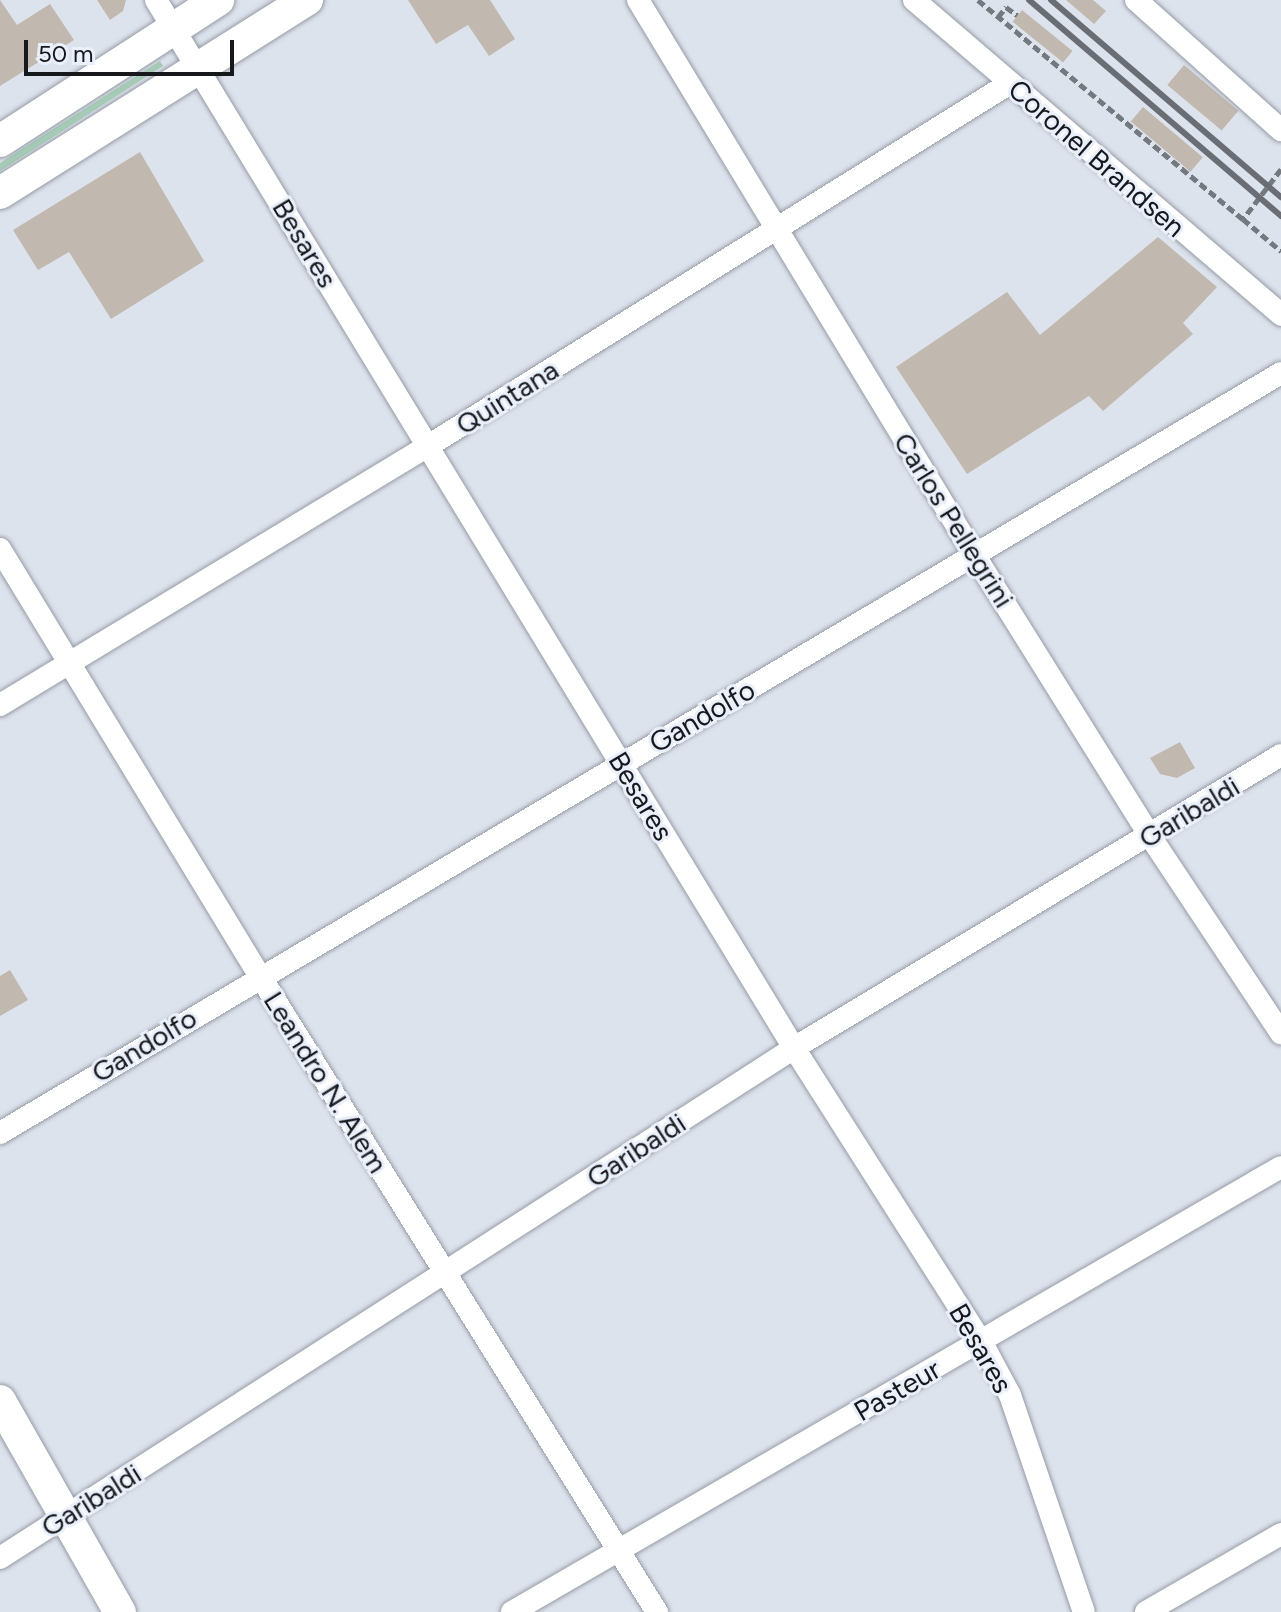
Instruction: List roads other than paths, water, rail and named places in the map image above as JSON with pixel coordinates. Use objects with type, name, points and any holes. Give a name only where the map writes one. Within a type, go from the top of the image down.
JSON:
[{"type":"main road","points":[[0,141],[218,0]]},
{"type":"main road","points":[[0,193],[307,0]]},
{"type":"main road","points":[[0,1401],[120,1612]]},
{"type":"street","name":"Besares","points":[[156,0],[794,1048],[981,1341],[1010,1395],[1084,1612]]},
{"type":"street","name":"Carlos Pellegrini","points":[[638,0],[975,556],[1150,836],[1281,1033]]},
{"type":"street","name":"Coronel Brandsen","points":[[914,0],[1281,315]]},
{"type":"street","points":[[1136,0],[1281,130]]},
{"type":"street","name":"Quintana","points":[[0,705],[428,446],[1010,83]]},
{"type":"street","name":"Gandolfo","points":[[0,1133],[1281,373]]},
{"type":"street","name":"Leandro N. Alem","points":[[0,549],[260,976],[657,1612]]},
{"type":"street","name":"Garibaldi","points":[[0,1558],[794,1048],[1281,755]]},
{"type":"street","name":"Pasteur","points":[[512,1612],[1281,1167]]},
{"type":"street","points":[[1146,1612],[1281,1534]]},
{"type":"railway","points":[[1029,0],[1281,216]]},
{"type":"railway","points":[[1051,0],[1281,197]]}]
